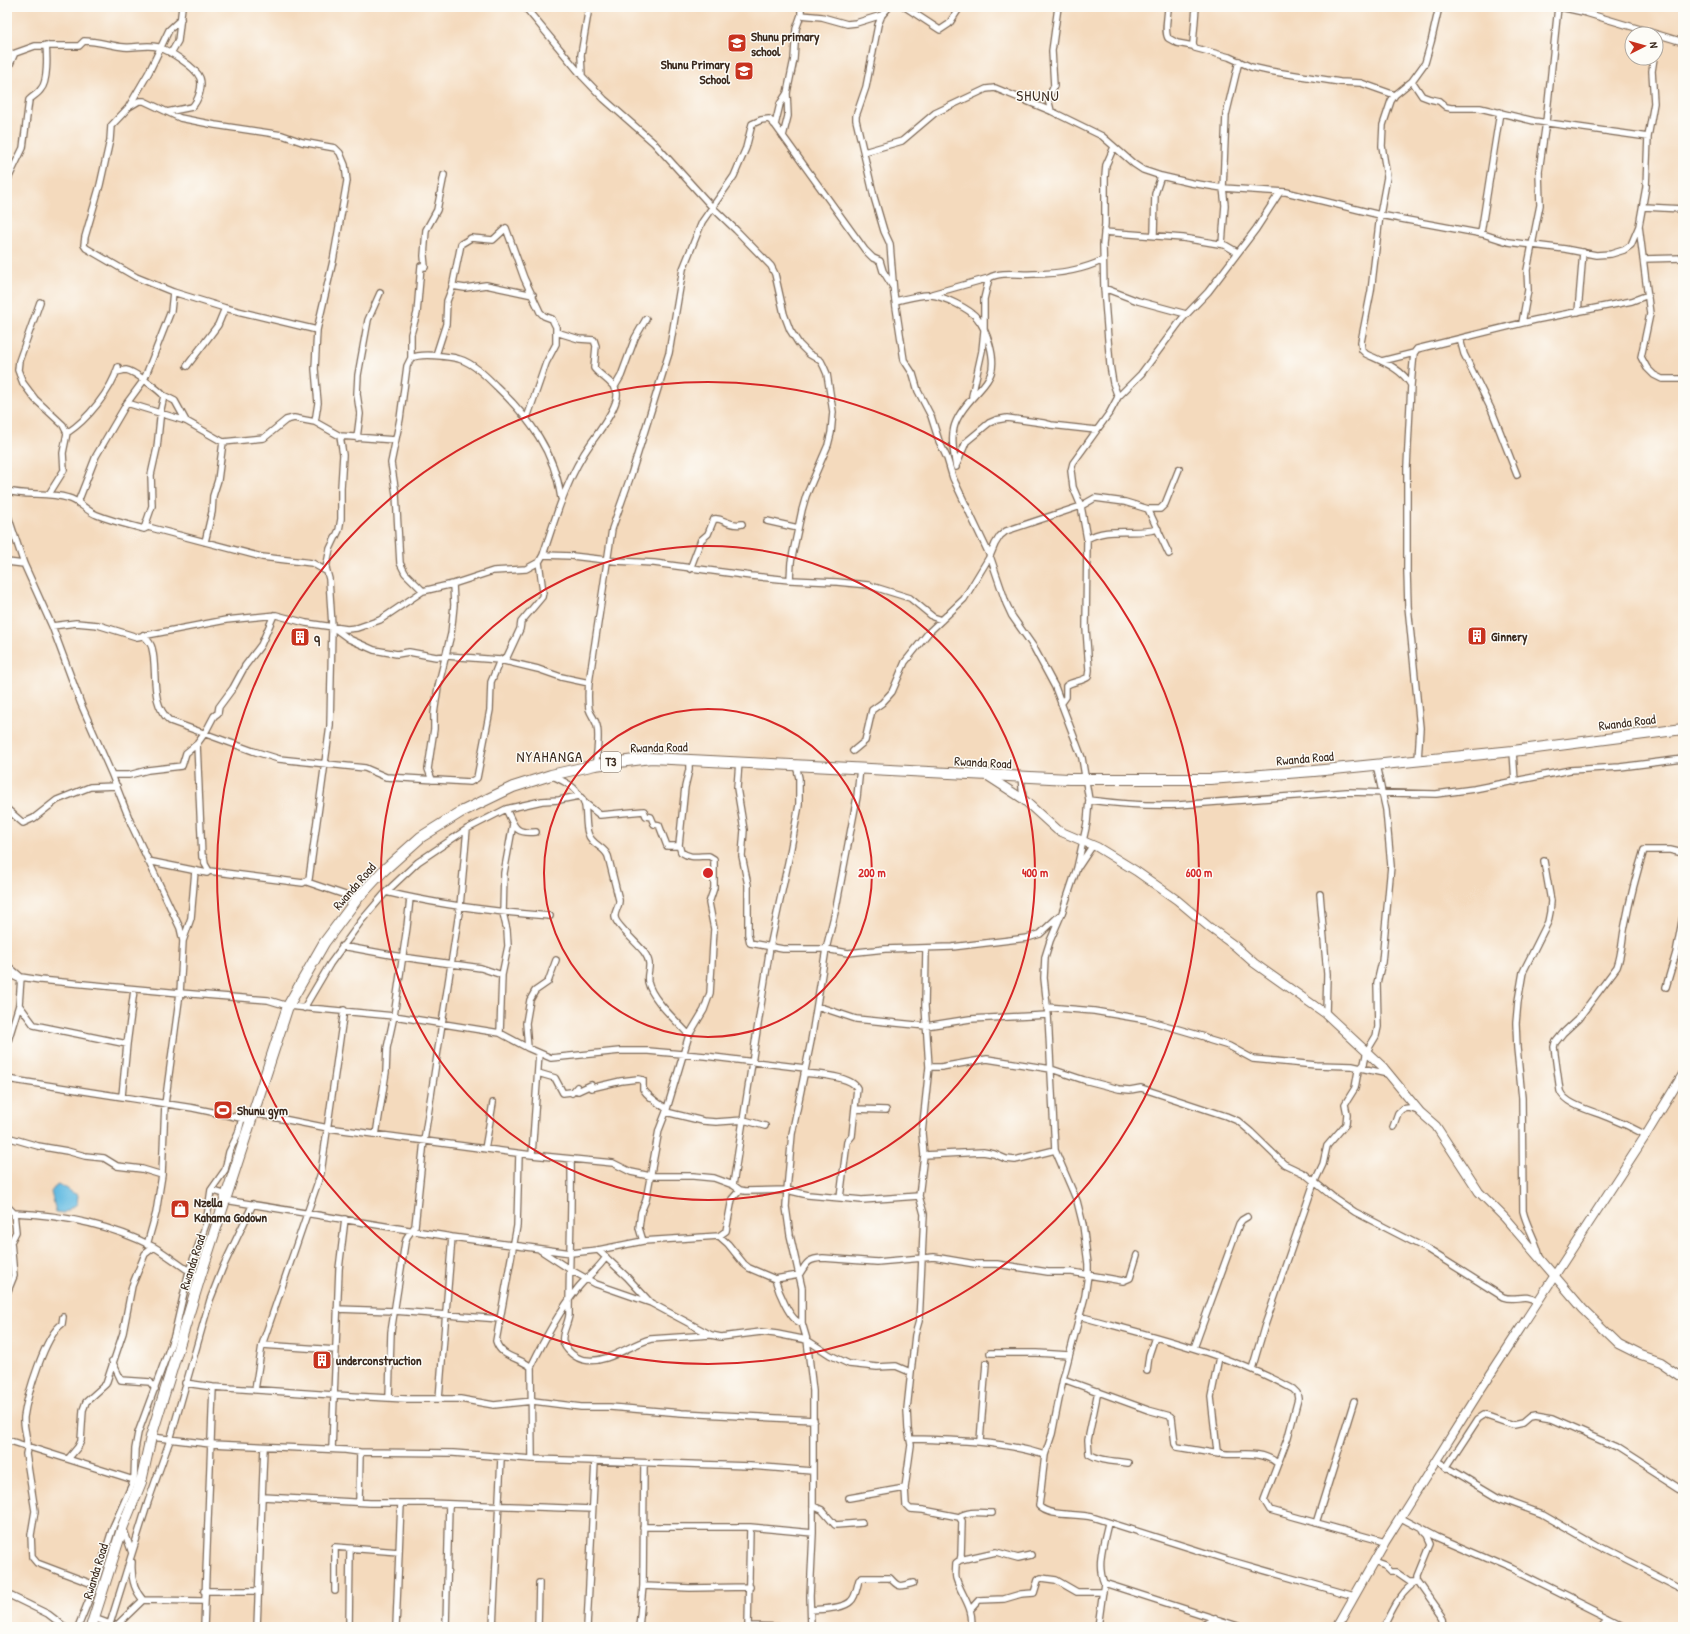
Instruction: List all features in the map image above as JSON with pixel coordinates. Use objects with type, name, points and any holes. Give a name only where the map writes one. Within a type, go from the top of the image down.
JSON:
[{"type":"highway","name":"Rwanda Road","points":[[93,1623],[226,1197],[249,1117],[288,1006],[324,943],[357,899],[384,871],[421,838],[461,812],[513,787],[551,775],[595,765],[651,758],[1086,779],[1210,779],[1376,765],[1513,751],[1683,729]]},
{"type":"street","points":[[171,53],[177,44],[182,7]]},
{"type":"street","points":[[525,7],[582,77],[604,99],[654,143],[712,207],[771,266],[775,274],[784,314],[790,330],[804,349],[821,361],[827,374],[833,412],[831,433],[828,445],[806,496],[791,562],[790,580]]},
{"type":"street","points":[[582,77],[580,55],[589,7]]},
{"type":"street","points":[[783,136],[788,116],[787,93],[794,59],[796,29],[801,15],[801,7]]},
{"type":"street","points":[[889,7],[882,15],[878,24],[866,87],[856,116],[857,127],[874,197],[884,231],[890,244],[893,288],[904,360],[913,374],[916,387],[931,416],[953,478],[990,556],[1006,603],[1012,616],[1033,646],[1062,704],[1082,758],[1089,800],[1087,823],[1077,868],[1045,957],[1044,978],[1048,1015],[1055,1150],[1077,1202],[1083,1225],[1088,1275],[1063,1379],[1052,1434],[1045,1455],[1039,1506],[1042,1510],[1052,1513],[1083,1514],[1108,1523],[1354,1596]]},
{"type":"street","points":[[905,7],[940,30],[949,24],[960,7]]},
{"type":"street","points":[[1051,111],[1048,99],[1054,86],[1052,51],[1058,7]]},
{"type":"street","points":[[1168,7],[1166,33],[1168,38],[1177,43],[1193,46],[1199,50],[1239,61],[1251,67],[1340,82],[1366,84],[1395,95]]},
{"type":"street","points":[[1193,46],[1196,7]]},
{"type":"street","points":[[1411,385],[1404,374],[1364,352],[1361,342],[1372,285],[1380,215],[1387,177],[1382,146],[1383,125],[1388,107],[1395,95],[1412,81],[1421,70],[1428,55],[1439,7]]},
{"type":"street","points":[[1522,323],[1528,290],[1527,270],[1540,205],[1539,171],[1559,7],[1583,12],[1629,26]]},
{"type":"street","points":[[801,15],[822,17],[847,24],[856,23],[882,15]]},
{"type":"street","points":[[181,19],[169,30],[149,72],[128,108],[111,126],[110,140],[101,180],[84,245],[122,269],[145,281],[173,292],[225,308],[317,330]]},
{"type":"street","points":[[1664,36],[1683,42]]},
{"type":"street","points":[[7,56],[14,55],[35,46],[79,46],[84,41],[125,47],[145,45],[160,48],[171,53],[191,67],[198,75],[200,82],[197,100],[192,107],[167,112]]},
{"type":"street","points":[[7,181],[23,148],[29,100],[41,90],[44,84],[47,59],[46,45]]},
{"type":"street","points":[[7,71],[14,55]]},
{"type":"street","points":[[1222,244],[1225,205],[1223,188],[1226,115],[1239,61]]},
{"type":"street","points":[[864,152],[902,141],[935,113],[986,89],[999,88],[1102,136],[1138,167],[1160,176],[1223,188],[1280,192],[1302,196],[1380,215],[1481,234],[1508,242],[1531,244],[1596,255],[1611,254],[1624,250],[1631,245],[1639,226],[1644,207],[1648,137],[1654,103],[1653,66]]},
{"type":"street","points":[[1412,81],[1422,96],[1439,101],[1446,107],[1480,108],[1520,118],[1648,137]]},
{"type":"street","points":[[775,125],[780,104],[787,93]]},
{"type":"street","points":[[128,108],[139,101],[144,101],[180,118],[282,135],[302,142],[335,148],[340,153],[345,165],[347,181],[334,262],[317,330],[315,369],[318,403],[315,422]]},
{"type":"street","points":[[1481,234],[1500,112]]},
{"type":"street","points":[[595,765],[598,730],[589,707],[589,683],[612,529],[629,481],[669,353],[683,269],[699,228],[734,176],[746,148],[752,124],[761,120],[769,119],[775,125],[865,250],[873,258],[880,261],[883,271],[893,288]]},
{"type":"street","points":[[1114,147],[1106,165],[1103,260],[1111,376],[1118,397]]},
{"type":"street","points":[[422,591],[404,573],[400,563],[396,494],[391,467],[407,366],[411,358],[411,334],[418,313],[421,266],[426,267],[424,256],[426,230],[437,210],[444,175]]},
{"type":"street","points":[[1154,235],[1155,194],[1160,176]]},
{"type":"street","points":[[1062,704],[1066,697],[1066,686],[1068,684],[1083,681],[1088,677],[1089,670],[1086,628],[1087,539],[1081,506],[1074,487],[1072,463],[1110,412],[1118,397],[1141,374],[1186,314],[1203,299],[1237,252],[1256,229],[1280,192]]},
{"type":"street","points":[[1644,207],[1683,208]]},
{"type":"street","points":[[1639,226],[1650,314],[1642,360],[1654,375],[1662,379],[1683,379]]},
{"type":"street","points":[[436,355],[446,324],[447,301],[452,286],[461,244],[471,238],[493,240],[506,228],[524,278],[542,314],[551,318],[554,322],[556,332],[556,344],[546,363],[527,418]]},
{"type":"street","points":[[1104,232],[1154,235],[1222,244],[1237,252]]},
{"type":"street","points":[[1631,245],[1641,246]]},
{"type":"street","points":[[1578,312],[1583,252]]},
{"type":"street","points":[[1643,259],[1683,258]]},
{"type":"street","points":[[895,301],[931,295],[993,276],[1004,274],[1044,274],[1073,271],[1088,267],[1103,260]]},
{"type":"street","points":[[972,398],[982,351],[984,331],[984,299],[989,278]]},
{"type":"street","points":[[452,286],[465,288],[486,286],[533,295]]},
{"type":"street","points":[[1104,288],[1138,301],[1186,314]]},
{"type":"street","points":[[78,502],[96,456],[127,403],[144,380],[171,311],[173,292]]},
{"type":"street","points":[[357,438],[360,414],[357,394],[358,375],[368,320],[380,293]]},
{"type":"street","points":[[931,295],[953,303],[969,311],[977,318],[984,331],[993,357],[993,367],[987,381],[960,412],[953,428],[953,445],[956,467]]},
{"type":"street","points":[[1382,361],[1414,353],[1417,349],[1522,323],[1632,301],[1648,295]]},
{"type":"street","points":[[40,302],[19,360],[18,370],[21,379],[31,394],[39,404],[63,425],[67,433],[64,453],[64,470],[49,494]]},
{"type":"street","points":[[187,366],[218,325],[225,308]]},
{"type":"street","points":[[614,388],[621,376],[634,338],[646,319]]},
{"type":"street","points":[[52,626],[76,623],[98,625],[137,637],[226,620],[274,616],[306,623],[351,629],[374,622],[422,591],[453,584],[493,571],[526,569],[539,562],[543,555],[561,500],[581,457],[613,407],[617,397],[614,388],[594,368],[596,346],[594,340],[579,339],[556,332]]},
{"type":"street","points":[[1460,339],[1464,354],[1492,411],[1517,475]]},
{"type":"street","points":[[1414,353],[1407,467],[1407,571],[1408,606],[1420,728],[1418,760]]},
{"type":"street","points":[[411,358],[417,356],[436,355],[460,359],[487,377],[516,405],[527,418],[547,450],[559,485],[561,500]]},
{"type":"street","points":[[67,433],[74,429],[100,400],[117,370],[127,371],[144,380],[164,395],[175,401],[186,421]]},
{"type":"street","points":[[144,529],[152,506],[151,475],[157,448],[164,395]]},
{"type":"street","points":[[127,403],[186,421],[223,442],[264,438],[286,420],[302,418],[315,422],[340,436],[395,440]]},
{"type":"street","points":[[953,478],[966,442],[989,423],[996,420],[1007,418],[1096,430]]},
{"type":"street","points":[[307,882],[311,875],[330,726],[332,626],[329,579],[326,571],[330,549],[339,530],[341,519],[343,455],[340,436]]},
{"type":"street","points":[[205,542],[212,512],[213,496],[218,480],[223,442]]},
{"type":"street","points":[[853,751],[865,741],[872,710],[892,692],[905,662],[929,632],[964,599],[990,556],[1000,536],[1006,531],[1081,506],[1090,500],[1099,498],[1128,502],[1148,509],[1163,507],[1179,470]]},
{"type":"street","points":[[7,491],[68,497],[78,502],[96,515],[144,529],[148,527],[268,558],[312,563],[326,571]]},
{"type":"street","points":[[1148,509],[1169,554]]},
{"type":"street","points":[[7,513],[24,564],[52,626],[81,704],[117,786],[132,826],[180,928],[183,941],[180,993],[166,1104],[162,1176],[156,1213],[147,1244]]},
{"type":"street","points":[[690,569],[701,540],[709,532],[714,519],[719,519],[732,525],[742,524]]},
{"type":"street","points":[[767,521],[798,528]]},
{"type":"street","points":[[1087,539],[1094,535],[1108,532],[1142,532],[1158,529]]},
{"type":"street","points":[[543,555],[654,563],[690,569],[790,580],[837,582],[881,588],[910,598],[934,617],[942,620]]},
{"type":"street","points":[[7,562],[24,564]]},
{"type":"street","points":[[143,635],[152,647],[156,694],[164,715],[170,721],[279,759],[365,768],[386,777],[470,782],[476,778],[490,710],[491,682],[500,660],[507,657],[520,629],[521,622],[542,597],[543,592],[539,562]]},
{"type":"street","points":[[432,780],[428,768],[438,687],[447,656],[454,605],[453,584]]},
{"type":"street","points":[[112,775],[129,775],[148,770],[182,766],[186,753],[197,744],[205,733],[214,716],[218,713],[219,707],[233,688],[245,666],[261,645],[274,616]]},
{"type":"street","points":[[332,626],[349,639],[370,648],[397,654],[409,652],[436,657],[447,656],[500,660],[538,668],[561,677],[589,683]]},
{"type":"street","points":[[197,744],[202,857],[204,857],[205,864],[209,871]]},
{"type":"street","points":[[1513,751],[1515,782]]},
{"type":"street","points":[[643,1241],[639,1228],[641,1212],[646,1200],[657,1136],[690,1035],[704,1010],[710,993],[714,929],[709,903],[714,888],[715,863],[712,857],[709,856],[695,857],[684,854],[681,852],[679,846],[685,787],[689,770],[689,759]]},
{"type":"street","points":[[1089,800],[1132,805],[1178,805],[1347,792],[1436,794],[1515,782],[1570,770],[1620,767],[1683,759]]},
{"type":"street","points":[[739,762],[737,788],[745,836],[742,856],[748,885],[748,939],[750,943],[792,950],[826,949],[848,954],[885,949],[926,949],[983,944],[1027,938],[1040,934],[1062,913]]},
{"type":"street","points":[[733,1185],[770,947],[799,805],[799,778],[796,765]]},
{"type":"street","points":[[1252,1369],[1264,1328],[1314,1183],[1323,1164],[1327,1146],[1346,1124],[1348,1118],[1345,1104],[1354,1088],[1358,1071],[1376,1036],[1378,1027],[1377,982],[1382,962],[1391,870],[1386,810],[1376,765]]},
{"type":"street","points":[[811,1627],[810,1596],[813,1533],[813,1391],[807,1340],[802,1323],[802,1288],[786,1207],[792,1134],[818,1006],[826,949],[836,908],[857,797],[860,768]]},
{"type":"street","points":[[551,775],[576,790],[578,796],[600,816],[644,811],[646,816],[651,817],[654,824],[659,825],[666,846],[679,846]]},
{"type":"street","points":[[986,775],[1023,799],[1052,826],[1065,834],[1082,840],[1136,870],[1235,946],[1254,964],[1326,1014],[1367,1051],[1390,1075],[1420,1112],[1440,1131],[1478,1192],[1505,1218],[1554,1278],[1588,1315],[1619,1344],[1641,1355],[1660,1362],[1683,1377]]},
{"type":"street","points":[[1021,776],[1023,799]]},
{"type":"street","points":[[7,809],[24,823],[34,818],[57,800],[90,787],[117,786]]},
{"type":"street","points":[[304,1008],[342,946],[362,920],[386,892],[418,862],[467,829],[506,809],[536,802],[559,800],[578,796]]},
{"type":"street","points":[[586,804],[585,815],[589,837],[607,853],[610,863],[619,900],[615,915],[616,921],[640,946],[647,958],[650,967],[648,983],[654,995],[690,1035]]},
{"type":"street","points":[[506,809],[513,824],[521,832],[536,832]]},
{"type":"street","points":[[500,1033],[502,975],[508,946],[507,930],[503,913],[504,873],[513,824]]},
{"type":"street","points":[[389,1398],[389,1358],[394,1311],[405,1242],[415,1226],[424,1141],[460,906],[467,829]]},
{"type":"street","points":[[1077,868],[1093,846]]},
{"type":"street","points":[[1646,1135],[1615,1120],[1580,1107],[1562,1097],[1558,1084],[1554,1047],[1555,1043],[1563,1033],[1578,1020],[1617,967],[1621,958],[1621,944],[1629,903],[1644,850],[1670,850],[1683,853]]},
{"type":"street","points":[[148,861],[207,873],[209,871],[303,883],[307,882],[357,899]]},
{"type":"street","points":[[1540,1260],[1537,1244],[1525,1220],[1523,1211],[1522,1098],[1516,1023],[1523,972],[1548,922],[1550,912],[1551,901],[1544,861]]},
{"type":"street","points":[[183,941],[192,918],[195,871]]},
{"type":"street","points":[[386,892],[410,898],[503,913],[550,916]]},
{"type":"street","points":[[1320,894],[1327,974],[1326,1014]]},
{"type":"street","points":[[376,1135],[386,1072],[387,1048],[394,1016],[410,898]]},
{"type":"street","points":[[1666,987],[1676,953],[1683,916]]},
{"type":"street","points":[[342,946],[402,957],[486,969],[502,975]]},
{"type":"street","points":[[926,949],[926,1026],[929,1067],[922,1133],[924,1155],[919,1196],[924,1214],[919,1321],[915,1334],[907,1409],[908,1429],[911,1439],[905,1488],[906,1505],[908,1509],[959,1517],[970,1512],[992,1513]]},
{"type":"street","points":[[528,1048],[526,1023],[530,1000],[535,991],[548,982],[556,960]]},
{"type":"street","points":[[7,965],[21,978]]},
{"type":"street","points":[[7,973],[21,978],[134,990],[268,1000],[288,1006],[344,1010],[394,1016],[500,1033],[551,1058],[620,1051],[684,1054],[752,1062],[805,1071],[852,1082],[857,1088],[855,1109],[852,1136],[847,1142],[840,1198]]},
{"type":"street","points":[[7,1044],[19,1005],[21,978]]},
{"type":"street","points":[[122,1096],[134,990]]},
{"type":"street","points":[[19,1005],[34,1025],[127,1044]]},
{"type":"street","points":[[818,1006],[856,1019],[926,1026],[990,1018],[1048,1015]]},
{"type":"street","points":[[1047,1007],[1094,1011],[1147,1020],[1230,1046],[1253,1059],[1361,1067],[1390,1075]]},
{"type":"street","points":[[255,1390],[262,1345],[322,1173],[344,1010]]},
{"type":"street","points":[[532,1155],[539,1053]]},
{"type":"street","points":[[929,1067],[942,1067],[987,1059],[1051,1069],[1084,1080],[1119,1089],[1141,1088],[1226,1116],[1238,1121],[1284,1164],[1305,1174],[1314,1183],[1364,1217],[1427,1249],[1503,1297],[1510,1299],[1525,1297],[1538,1302]]},
{"type":"street","points":[[538,1074],[555,1078],[563,1093],[572,1093],[577,1087],[578,1091],[591,1086],[591,1088],[621,1081],[638,1079],[643,1080],[643,1089],[645,1092],[666,1111],[710,1122],[744,1120],[765,1126]]},
{"type":"street","points":[[1337,1627],[1385,1542],[1479,1392],[1680,1084],[1683,1074]]},
{"type":"street","points":[[7,1079],[249,1117],[376,1135],[519,1154],[613,1163],[631,1172],[650,1176],[693,1176],[714,1178],[733,1185],[740,1190],[787,1190],[808,1195],[882,1200],[919,1196]]},
{"type":"street","points":[[486,1149],[493,1103]]},
{"type":"street","points":[[1393,1127],[1398,1113],[1402,1108],[1409,1108],[1420,1112]]},
{"type":"street","points":[[855,1109],[886,1110]]},
{"type":"street","points":[[78,1627],[114,1527],[137,1481],[136,1441],[176,1329],[189,1271],[206,1224],[212,1190],[222,1176],[229,1152],[249,1117]]},
{"type":"street","points":[[7,1137],[38,1146],[85,1156],[104,1158],[117,1166],[142,1169],[162,1176]]},
{"type":"street","points":[[924,1155],[982,1152],[994,1154],[1006,1160],[1016,1160],[1055,1150]]},
{"type":"street","points":[[519,1154],[518,1221],[496,1337],[497,1346],[502,1352],[531,1367]]},
{"type":"street","points":[[571,1160],[572,1208],[568,1320],[562,1337],[566,1348],[577,1357],[584,1360],[607,1357],[642,1341],[651,1339],[711,1335],[731,1337],[762,1332],[807,1340],[830,1355],[849,1364],[877,1367],[896,1366],[910,1372]]},
{"type":"street","points":[[212,1190],[226,1197],[253,1204],[452,1237],[571,1253],[598,1250],[643,1241],[719,1236],[726,1231],[732,1199],[740,1190]]},
{"type":"street","points":[[111,1626],[132,1553],[170,1440],[185,1383],[216,1284],[253,1204]]},
{"type":"street","points":[[7,1206],[14,1213],[16,1232],[11,1242],[14,1276],[7,1293]]},
{"type":"street","points":[[14,1213],[82,1220],[105,1226],[154,1247],[200,1277]]},
{"type":"street","points":[[1194,1348],[1239,1224],[1247,1217]]},
{"type":"street","points":[[332,1449],[338,1269],[345,1219]]},
{"type":"street","points":[[719,1236],[728,1244],[746,1266],[775,1279],[799,1275],[808,1261],[815,1259],[877,1262],[934,1256],[975,1264],[997,1264],[1036,1271],[1072,1272],[1123,1281],[1129,1280],[1137,1255]]},
{"type":"street","points":[[439,1399],[447,1315],[449,1260],[452,1237]]},
{"type":"street","points":[[68,1459],[81,1441],[84,1406],[88,1399],[106,1384],[122,1333],[130,1291],[145,1254],[154,1247]]},
{"type":"street","points":[[538,1249],[586,1279],[609,1289],[651,1303],[711,1335]]},
{"type":"street","points":[[598,1250],[627,1277],[651,1303]]},
{"type":"street","points":[[532,1459],[533,1401],[531,1367],[568,1300],[578,1287],[597,1269],[606,1257]]},
{"type":"street","points":[[775,1279],[782,1298],[794,1320],[798,1323],[802,1323]]},
{"type":"street","points":[[337,1309],[394,1311],[500,1319]]},
{"type":"street","points":[[1079,1316],[1194,1348],[1252,1369],[1293,1389],[1298,1395],[1288,1438],[1277,1463],[1264,1500],[1266,1504],[1270,1510],[1385,1542]]},
{"type":"street","points":[[63,1317],[62,1324],[56,1328],[44,1353],[31,1388],[24,1417],[24,1430],[29,1446],[26,1454],[35,1511],[31,1535],[33,1559],[37,1563],[94,1585]]},
{"type":"street","points":[[1147,1371],[1149,1355],[1155,1337]]},
{"type":"street","points":[[262,1345],[336,1350]]},
{"type":"street","points":[[990,1353],[1069,1355]]},
{"type":"street","points":[[1219,1357],[1212,1389],[1211,1404],[1215,1426],[1216,1448],[1220,1454]]},
{"type":"street","points":[[112,1361],[121,1380],[150,1382],[155,1389]]},
{"type":"street","points":[[980,1441],[986,1362]]},
{"type":"street","points":[[1063,1379],[1148,1410],[1172,1417],[1175,1444],[1177,1447],[1220,1454],[1257,1454],[1271,1458],[1277,1463]]},
{"type":"street","points":[[185,1383],[213,1387],[334,1395],[389,1398],[460,1399],[494,1405],[533,1401],[581,1407],[610,1407],[682,1413],[814,1420]]},
{"type":"street","points":[[204,1627],[204,1591],[213,1387]]},
{"type":"street","points":[[1098,1391],[1088,1440],[1087,1448],[1089,1454],[1100,1459],[1128,1463]]},
{"type":"street","points":[[1316,1523],[1354,1401]]},
{"type":"street","points":[[1446,1468],[1480,1417],[1484,1415],[1512,1425],[1522,1423],[1529,1418],[1542,1416],[1616,1447],[1683,1490]]},
{"type":"street","points":[[151,1437],[211,1444],[332,1449],[360,1452],[453,1452],[501,1458],[750,1466],[812,1471]]},
{"type":"street","points":[[911,1439],[980,1441],[1020,1447],[1045,1455]]},
{"type":"street","points":[[7,1440],[137,1481]]},
{"type":"street","points":[[257,1627],[264,1447]]},
{"type":"street","points":[[359,1502],[360,1452]]},
{"type":"street","points":[[493,1627],[501,1458]]},
{"type":"street","points":[[587,1627],[595,1461]]},
{"type":"street","points":[[1437,1461],[1446,1468],[1499,1498],[1542,1514],[1598,1546],[1683,1589]]},
{"type":"street","points":[[639,1627],[643,1586],[644,1463]]},
{"type":"street","points":[[849,1498],[905,1488]]},
{"type":"street","points":[[263,1497],[359,1502],[592,1509]]},
{"type":"street","points":[[396,1627],[401,1503]]},
{"type":"street","points":[[446,1627],[449,1504]]},
{"type":"street","points":[[813,1506],[822,1510],[835,1525],[862,1523]]},
{"type":"street","points":[[959,1517],[962,1521],[960,1560]]},
{"type":"street","points":[[1401,1518],[1437,1537],[1513,1570],[1626,1627]]},
{"type":"street","points":[[1098,1627],[1104,1583],[1101,1570],[1101,1558],[1108,1523]]},
{"type":"street","points":[[123,1526],[132,1553],[131,1573],[133,1581],[139,1596],[143,1600]]},
{"type":"street","points":[[643,1527],[750,1526],[813,1533]]},
{"type":"street","points":[[750,1526],[750,1587],[748,1627],[784,1627]]},
{"type":"street","points":[[1415,1526],[1427,1535],[1431,1544],[1418,1574],[1418,1581],[1444,1618],[1445,1627]]},
{"type":"street","points":[[336,1591],[336,1547],[399,1552]]},
{"type":"street","points":[[349,1627],[350,1549]]},
{"type":"street","points":[[971,1627],[972,1623],[970,1610],[956,1577],[956,1562],[982,1554],[996,1552],[1018,1558],[1031,1555]]},
{"type":"street","points":[[1374,1562],[1385,1566],[1388,1570],[1397,1572],[1410,1581],[1418,1581]]},
{"type":"street","points":[[811,1610],[848,1604],[852,1601],[859,1580],[862,1578],[890,1578],[898,1586],[913,1583]]},
{"type":"street","points":[[970,1610],[979,1600],[1004,1599],[1021,1594],[1032,1594],[1038,1580],[1041,1578],[1056,1580],[1077,1592],[1103,1592]]},
{"type":"street","points":[[1384,1627],[1407,1587],[1418,1581]]},
{"type":"street","points":[[538,1627],[539,1583]]},
{"type":"street","points":[[1104,1583],[1242,1627]]},
{"type":"street","points":[[643,1586],[690,1588],[750,1587]]},
{"type":"street","points":[[204,1591],[258,1591]]},
{"type":"street","points":[[7,1594],[48,1614],[65,1627]]},
{"type":"street","points":[[7,1599],[17,1600]]},
{"type":"street","points":[[93,1623],[111,1626],[143,1600],[204,1601]]},
{"type":"street","points":[[1200,1627],[1215,1618]]},
{"type":"street","points":[[1600,1627],[1609,1618]]},
{"type":"water","points":[[57,1184],[78,1195],[77,1204],[63,1213],[56,1212],[51,1192]]},
{"type":"place","name":"Shunu primary school","points":[[737,43]]},
{"type":"place","name":"Shunu Primary School","points":[[744,71]]},
{"type":"place","name":"Ginnery","points":[[1477,636]]},
{"type":"place","name":"q","points":[[300,637]]},
{"type":"place","name":"Shunu gym","points":[[223,1110]]},
{"type":"place","name":"Nzella Kahama Godown","points":[[180,1209]]},
{"type":"place","name":"underconstruction","points":[[322,1360]]},
{"type":"district","name":"SHUNU","points":[[1038,96]]},
{"type":"district","name":"NYAHANGA","points":[[550,757]]}]
